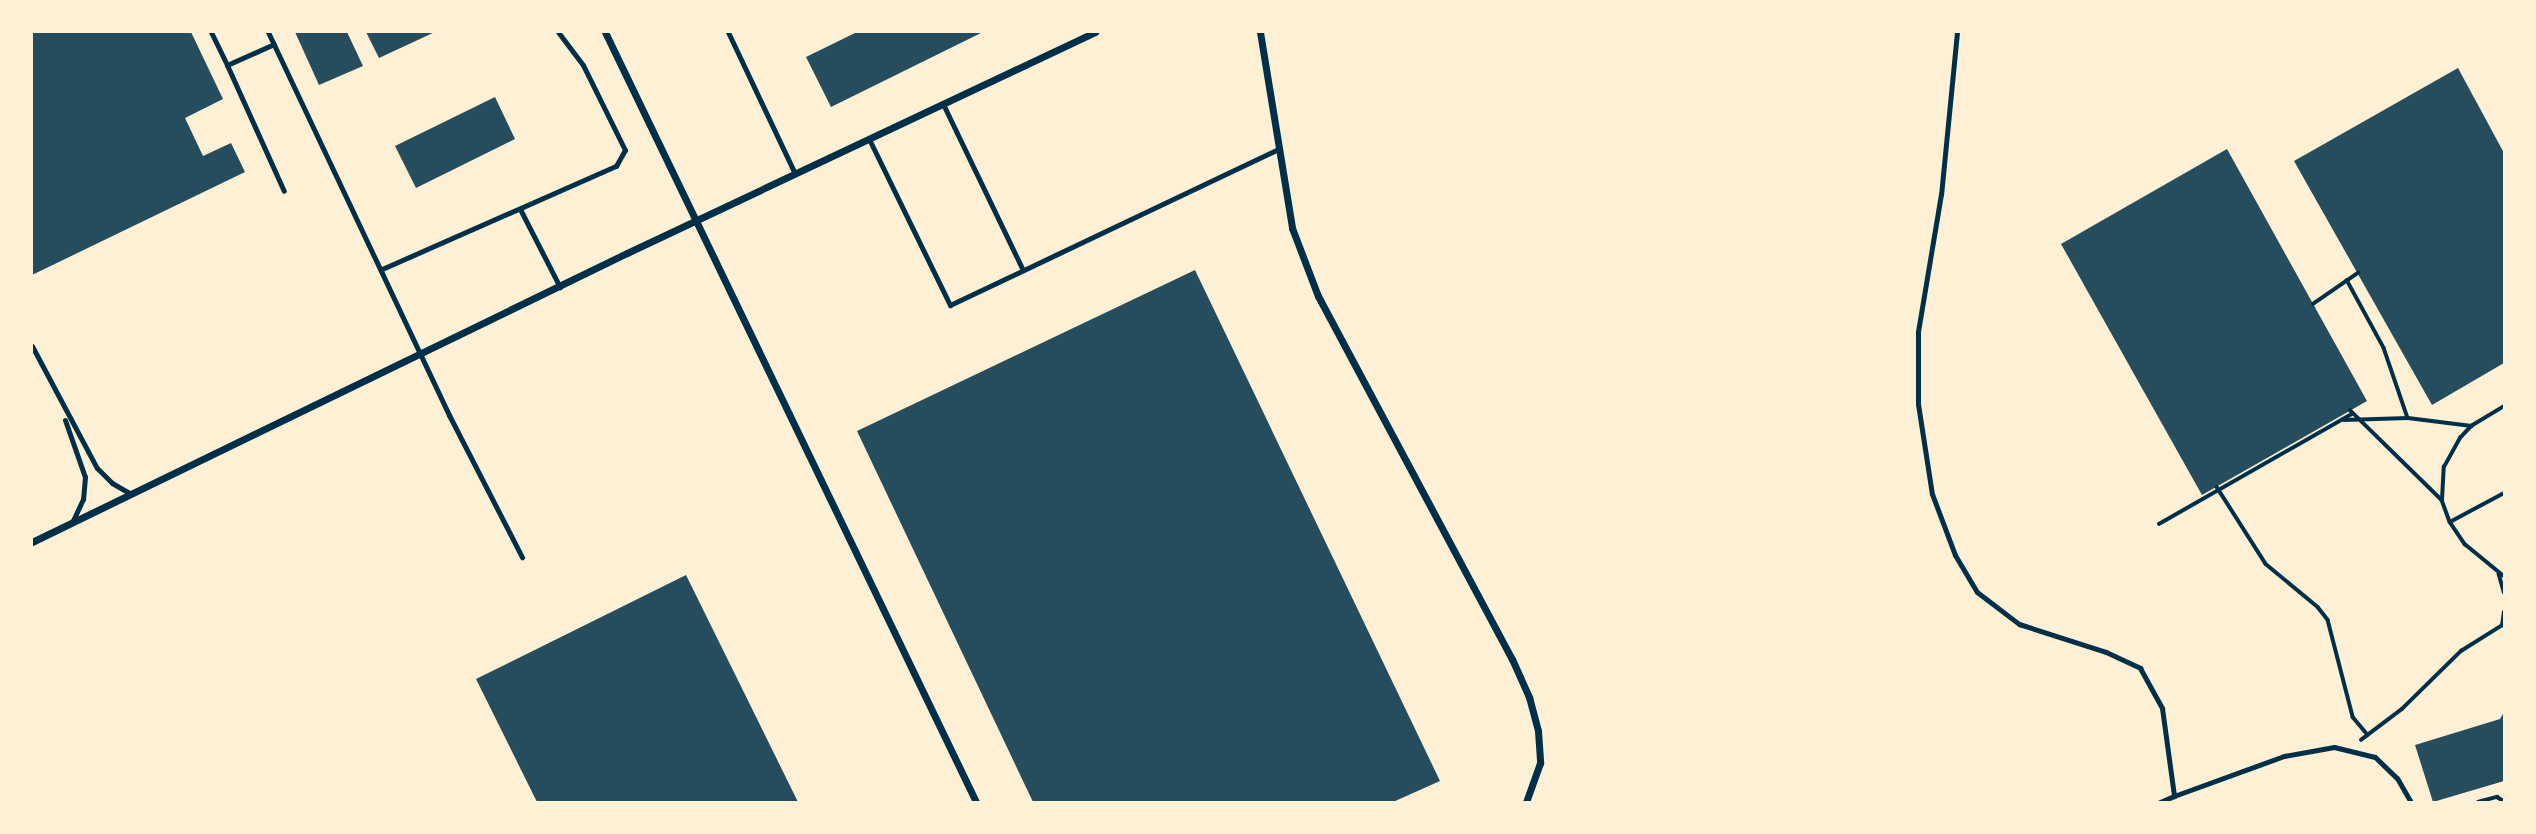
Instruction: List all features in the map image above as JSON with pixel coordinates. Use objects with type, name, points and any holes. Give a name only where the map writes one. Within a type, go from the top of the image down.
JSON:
[{"type":"street","points":[[605,32],[976,803]]},
{"type":"street","points":[[32,542],[696,220],[1096,32]]},
{"type":"street","points":[[1260,32],[1292,228],[1318,296],[1512,659],[1529,697],[1538,731],[1540,763],[1526,803]]},
{"type":"lane","points":[[211,32],[284,191]]},
{"type":"lane","points":[[268,32],[449,415],[522,556]]},
{"type":"lane","points":[[382,269],[616,166],[625,150],[583,65],[558,32]]},
{"type":"lane","points":[[728,32],[795,174]]},
{"type":"lane","points":[[1958,32],[1941,194],[1918,332],[1918,404],[1932,494],[1955,555],[1978,592],[2019,624],[2106,652],[2140,668],[2162,708],[2174,796]]},
{"type":"lane","points":[[227,65],[274,44]]},
{"type":"lane","points":[[943,104],[1023,270]]},
{"type":"lane","points":[[869,139],[950,305],[1278,149]]},
{"type":"lane","points":[[520,209],[559,287]]},
{"type":"lane","points":[[32,346],[57,398],[97,468],[112,484],[131,494]]},
{"type":"lane","points":[[57,398],[85,477],[83,499],[72,523]]},
{"type":"lane","points":[[2160,803],[2284,756],[2334,747],[2375,757],[2397,778],[2411,803]]},
{"type":"path","points":[[2313,304],[2358,273]]},
{"type":"path","points":[[2347,281],[2384,348],[2408,418]]},
{"type":"path","points":[[2504,406],[2471,426],[2460,438],[2444,467],[2442,500],[2450,522],[2465,544],[2504,576]]},
{"type":"path","points":[[2160,524],[2218,488],[2342,420],[2351,412],[2442,500]]},
{"type":"path","points":[[2342,420],[2408,418],[2471,426]]},
{"type":"path","points":[[2218,488],[2266,564],[2318,607],[2328,620],[2353,717],[2368,735]]},
{"type":"path","points":[[2450,522],[2504,493]]},
{"type":"path","points":[[2499,573],[2504,592]]},
{"type":"path","points":[[2361,740],[2402,709],[2461,651],[2503,625],[2504,612]]},
{"type":"path","points":[[2478,803],[2497,797],[2504,801]]},
{"type":"building","points":[[32,32],[191,32],[223,99],[185,118],[203,156],[231,143],[245,172],[32,275]]},
{"type":"building","points":[[295,32],[347,32],[363,66],[319,85]]},
{"type":"building","points":[[366,32],[435,32],[379,58]]},
{"type":"building","points":[[857,32],[983,32],[831,107],[806,57]]},
{"type":"building","points":[[2458,68],[2504,153],[2504,363],[2432,405],[2294,161]]},
{"type":"building","points":[[495,97],[515,139],[416,188],[395,146]]},
{"type":"building","points":[[2227,149],[2367,401],[2202,495],[2061,244]]},
{"type":"building","points":[[1195,270],[1440,781],[1393,802],[1033,802],[857,431]]},
{"type":"building","points":[[686,575],[798,802],[537,802],[476,679]]},
{"type":"building","points":[[2504,712],[2504,781],[2433,802],[2415,745],[2500,719]]}]
